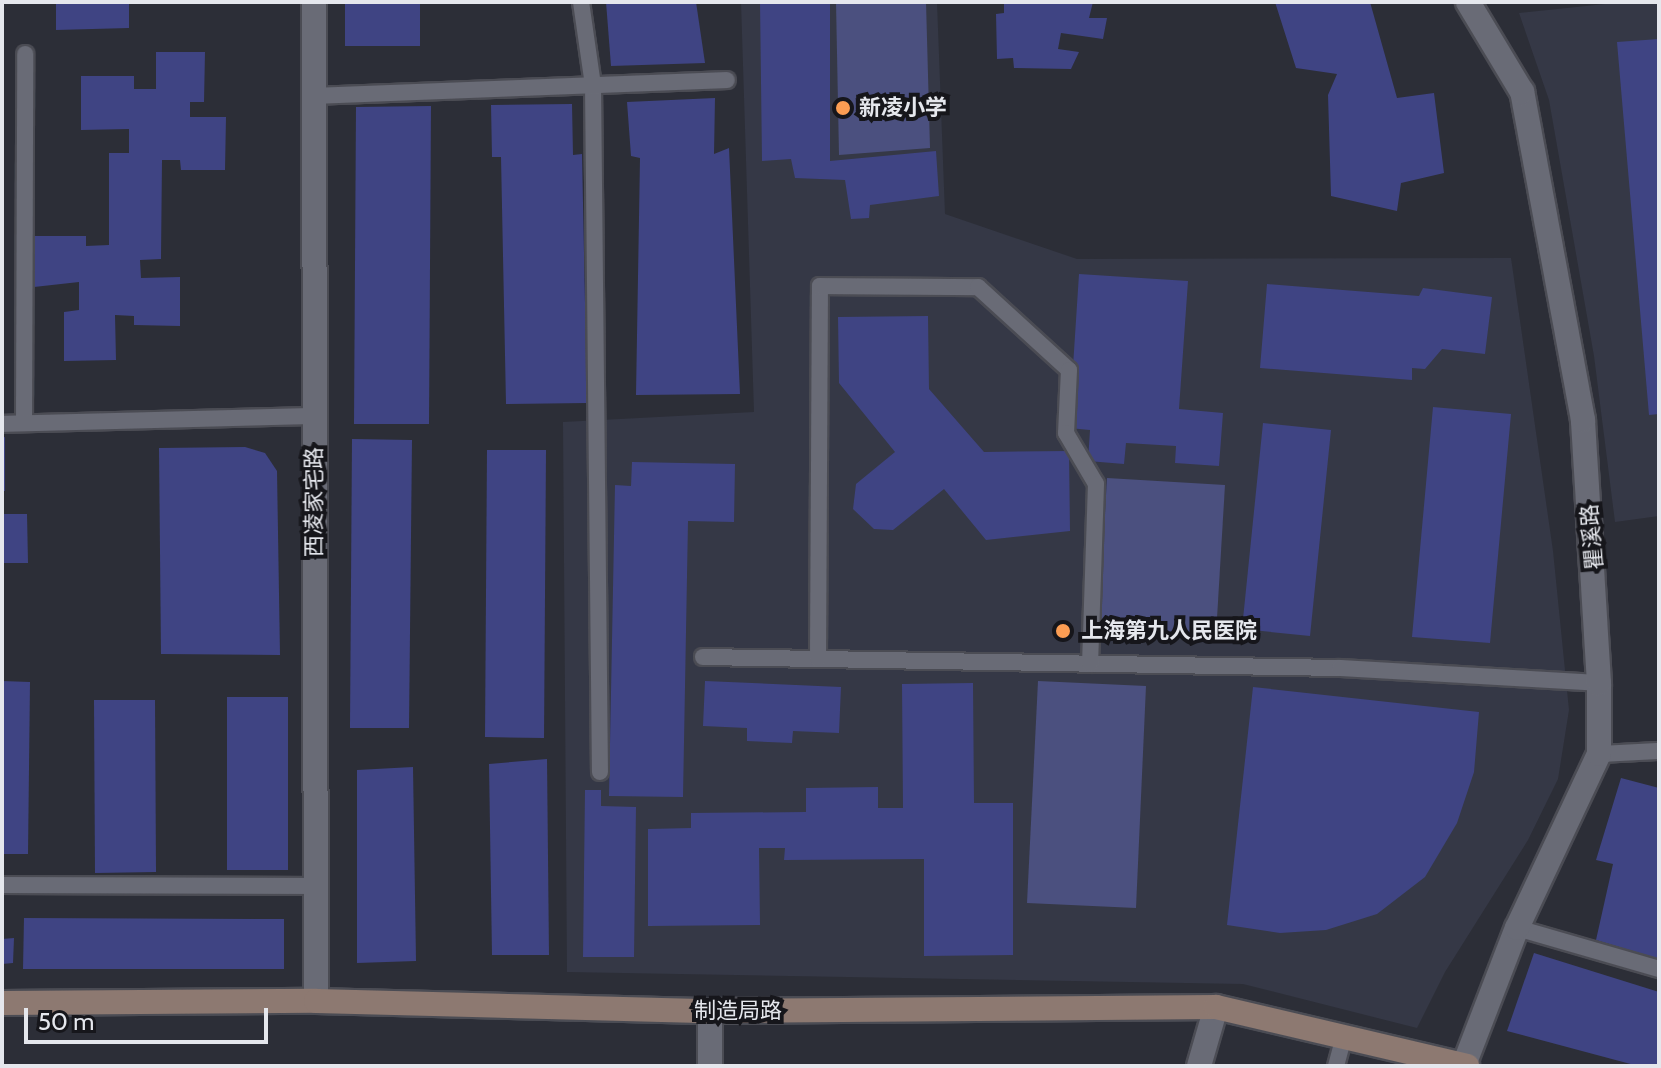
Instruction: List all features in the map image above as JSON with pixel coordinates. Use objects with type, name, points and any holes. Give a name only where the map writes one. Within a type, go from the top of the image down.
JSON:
[{"type":"street","name":"西凌家宅路","points":[[314,2],[316,1001]]},
{"type":"street","name":"瞿溪路","points":[[1465,1066],[1517,928],[1599,754],[1599,683],[1583,420],[1522,92],[1469,2]]},
{"type":"street","name":"制造局路","points":[[2,1003],[316,1001],[710,1011],[1216,1007],[1465,1066]]},
{"type":"street","points":[[1199,1066],[1216,1007]]},
{"type":"street","points":[[710,1011],[710,1066]]},
{"type":"lane","points":[[581,2],[593,85],[600,772]]},
{"type":"lane","points":[[24,423],[25,54]]},
{"type":"lane","points":[[314,96],[727,80]]},
{"type":"lane","points":[[818,659],[820,286],[978,287],[1069,370],[1066,433],[1096,484],[1090,664]]},
{"type":"lane","points":[[2,424],[313,416]]},
{"type":"lane","points":[[703,657],[1340,668],[1599,683]]},
{"type":"lane","points":[[1599,754],[1659,751]]},
{"type":"lane","points":[[2,885],[315,886]]},
{"type":"lane","points":[[1517,928],[1659,969]]},
{"type":"lane","points":[[1336,1066],[1344,1037]]},
{"type":"shaded area","name":"上海第九人民医院","points":[[741,2],[937,2],[945,214],[1077,259],[1511,258],[1553,551],[1569,710],[1558,779],[1528,840],[1445,972],[1417,1028],[1243,984],[567,972],[563,422],[754,412]]},
{"type":"shaded area","points":[[836,2],[926,2],[930,148],[839,155]]},
{"type":"shaded area","points":[[1624,2],[1659,2],[1659,516],[1615,522],[1594,356],[1549,100],[1519,13]]},
{"type":"shaded area","points":[[1107,478],[1225,485],[1216,635],[1108,629],[1099,614]]},
{"type":"shaded area","points":[[1038,681],[1146,686],[1136,908],[1027,903]]},
{"type":"building","points":[[56,2],[129,2],[129,28],[56,30]]},
{"type":"building","points":[[345,2],[420,2],[420,46],[345,46]]},
{"type":"building","points":[[606,2],[696,2],[705,63],[611,66]]},
{"type":"building","points":[[760,2],[830,2],[830,161],[936,151],[939,196],[870,205],[869,218],[851,219],[845,180],[795,178],[791,159],[762,161]]},
{"type":"building","points":[[1004,2],[1093,2],[1089,18],[1107,18],[1103,39],[1061,33],[1058,49],[1079,52],[1071,69],[1014,68],[1013,58],[997,59],[996,14],[1004,13]]},
{"type":"building","points":[[1275,2],[1370,2],[1397,98],[1434,93],[1444,173],[1401,183],[1397,211],[1331,196],[1328,95],[1337,74],[1296,68]]},
{"type":"building","points":[[1659,39],[1659,414],[1649,415],[1617,42]]},
{"type":"building","points":[[156,52],[205,52],[204,102],[190,102],[190,117],[226,117],[225,170],[181,170],[180,160],[162,160],[161,259],[140,260],[141,278],[180,277],[180,326],[134,325],[134,316],[115,315],[116,360],[64,361],[64,312],[79,310],[79,282],[34,287],[34,236],[86,236],[86,246],[109,245],[109,153],[129,153],[129,129],[81,130],[81,76],[134,76],[134,89],[156,89]]},
{"type":"building","points":[[715,98],[714,154],[729,148],[740,394],[636,395],[640,158],[631,156],[627,102]]},
{"type":"building","points":[[572,104],[573,155],[582,154],[587,403],[506,404],[501,157],[492,157],[491,105]]},
{"type":"building","points":[[431,106],[429,424],[354,424],[356,107]]},
{"type":"building","points":[[1079,274],[1188,281],[1179,409],[1223,413],[1219,466],[1175,463],[1176,446],[1126,443],[1124,464],[1088,461],[1090,430],[1069,428]]},
{"type":"building","points":[[1267,284],[1419,296],[1423,288],[1492,297],[1485,354],[1442,349],[1425,369],[1412,368],[1412,380],[1260,368]]},
{"type":"building","points":[[928,316],[929,389],[984,452],[1069,451],[1070,531],[986,540],[944,489],[893,530],[874,529],[853,509],[856,484],[895,452],[839,383],[838,317]]},
{"type":"building","points":[[1433,407],[1511,414],[1490,643],[1412,637]]},
{"type":"building","points":[[1263,423],[1331,430],[1310,636],[1242,629]]},
{"type":"building","points":[[5,437],[5,491],[2,491],[2,438]]},
{"type":"building","points":[[352,439],[412,440],[409,728],[350,728]]},
{"type":"building","points":[[245,447],[265,453],[277,471],[280,655],[161,654],[159,448]]},
{"type":"building","points":[[487,450],[546,450],[544,738],[485,737]]},
{"type":"building","points":[[632,462],[735,464],[734,522],[688,521],[683,797],[609,796],[615,485],[631,486]]},
{"type":"building","points":[[2,514],[27,514],[28,563],[2,563]]},
{"type":"building","points":[[2,681],[30,682],[28,854],[2,854]]},
{"type":"building","points":[[705,681],[841,687],[839,733],[793,731],[792,743],[747,741],[747,728],[703,726]]},
{"type":"building","points":[[973,683],[974,803],[1013,803],[1013,955],[924,956],[924,859],[784,860],[785,848],[759,848],[760,925],[648,926],[648,829],[691,828],[691,813],[806,812],[806,788],[878,787],[878,808],[903,808],[902,684]]},
{"type":"building","points":[[1253,687],[1479,712],[1474,772],[1457,823],[1425,877],[1377,914],[1326,930],[1280,933],[1227,925]]},
{"type":"building","points":[[227,697],[288,697],[288,870],[227,870]]},
{"type":"building","points":[[94,700],[155,700],[156,872],[95,873]]},
{"type":"building","points":[[547,759],[549,955],[492,955],[489,764]]},
{"type":"building","points":[[413,767],[416,961],[357,963],[357,770]]},
{"type":"building","points":[[1621,778],[1659,788],[1659,959],[1596,940],[1613,864],[1596,860]]},
{"type":"building","points":[[585,790],[601,790],[601,806],[636,807],[634,957],[583,957]]},
{"type":"building","points":[[24,918],[284,919],[284,969],[23,969]]},
{"type":"building","points":[[14,938],[13,963],[2,964],[2,939]]},
{"type":"building","points":[[1534,953],[1659,992],[1659,1066],[1638,1066],[1507,1031]]},
{"type":"place","name":"新凌小学","points":[[843,108]]},
{"type":"place","name":"上海第九人民医院","points":[[1063,631]]}]
